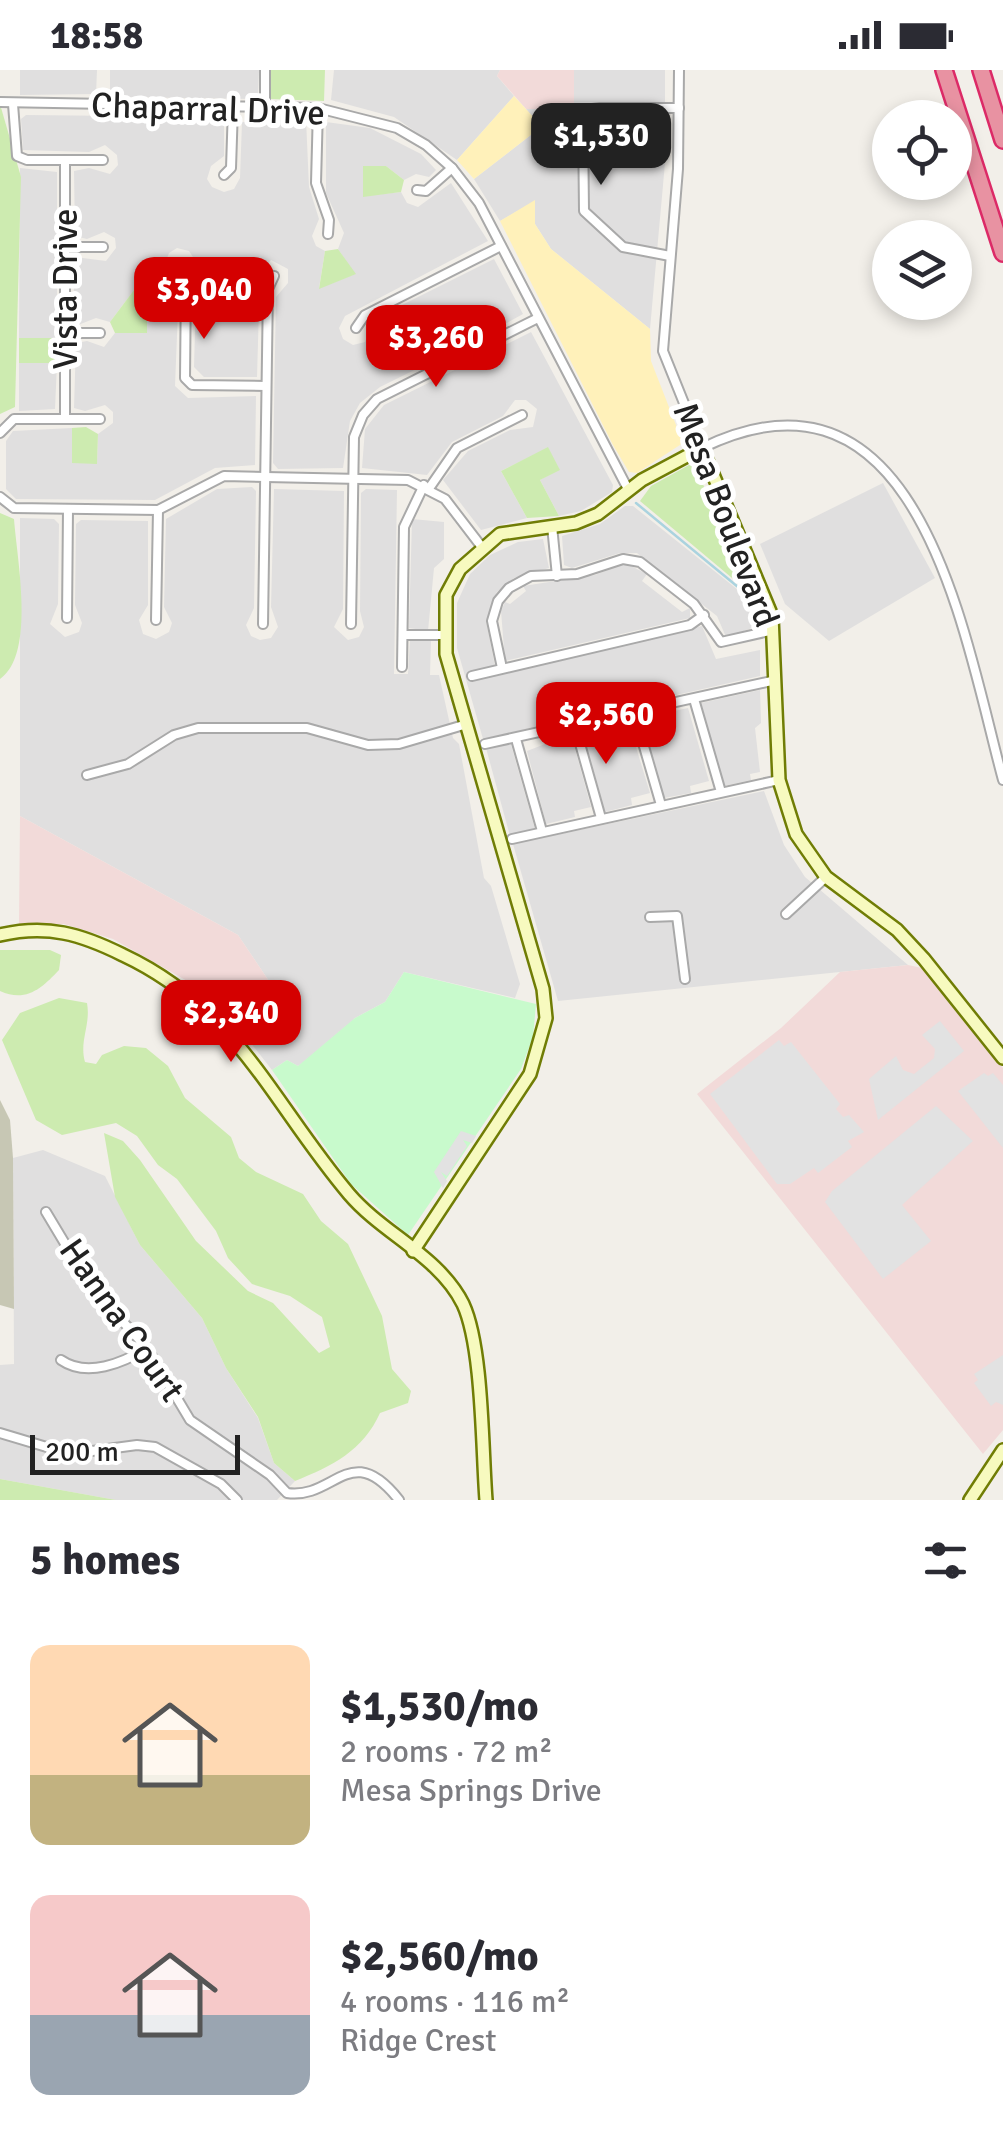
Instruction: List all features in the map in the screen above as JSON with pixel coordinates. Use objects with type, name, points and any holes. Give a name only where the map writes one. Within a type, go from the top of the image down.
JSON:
[{"type":"highway","points":[[944,70],[1003,253]]},
{"type":"highway","points":[[980,70],[1003,140]]},
{"type":"street","points":[[264,70],[264,108]]},
{"type":"street","name":"Mesa Boulevard","points":[[679,70],[663,351],[767,601],[774,630],[778,780],[796,834],[826,877],[897,930],[1000,1049]]},
{"type":"street","name":"Chaparral Drive","points":[[0,102],[318,108],[397,128],[426,145],[452,168],[479,203],[629,491]]},
{"type":"street","points":[[13,104],[16,156],[102,160]]},
{"type":"street","points":[[224,176],[232,168],[233,107]]},
{"type":"street","points":[[318,108],[316,183],[329,220],[328,234]]},
{"type":"street","points":[[670,256],[623,247],[584,212],[583,121],[592,109],[679,108]]},
{"type":"street","name":"Vista Drive","points":[[65,160],[65,419]]},
{"type":"street","points":[[417,190],[426,191],[452,168]]},
{"type":"street","points":[[356,328],[365,315],[501,246]]},
{"type":"street","points":[[65,247],[102,247]]},
{"type":"street","points":[[180,264],[186,277],[185,378],[192,385],[266,386]]},
{"type":"street","points":[[263,624],[268,290],[274,276]]},
{"type":"street","points":[[351,624],[354,437],[363,415],[377,398],[538,318]]},
{"type":"street","points":[[65,333],[100,332]]},
{"type":"street","points":[[402,667],[404,527],[427,486],[457,448],[522,416]]},
{"type":"street","points":[[0,433],[14,419],[100,419]]},
{"type":"street","points":[[414,1251],[530,1074],[546,1018],[543,989],[443,635],[446,595],[460,569],[482,546],[500,534],[598,514],[669,464],[757,427],[809,427],[848,441],[880,463],[900,484],[944,570],[1003,780]]},
{"type":"street","points":[[0,497],[14,508],[158,510],[224,476],[408,480],[427,486],[482,546]]},
{"type":"street","points":[[67,618],[68,509]]},
{"type":"street","points":[[156,620],[158,510]]},
{"type":"street","points":[[552,526],[557,576]]},
{"type":"street","points":[[502,668],[492,620],[498,601],[520,581],[632,558],[704,615],[721,642],[774,630]]},
{"type":"street","points":[[472,676],[690,624],[704,615]]},
{"type":"street","points":[[402,635],[443,635]]},
{"type":"street","points":[[485,744],[776,680]]},
{"type":"street","points":[[694,699],[721,792]]},
{"type":"street","points":[[634,712],[661,805]]},
{"type":"street","points":[[88,775],[128,764],[174,735],[198,728],[307,728],[368,745],[399,744],[466,724]]},
{"type":"street","points":[[574,726],[601,818]]},
{"type":"street","points":[[516,739],[542,831]]},
{"type":"street","points":[[512,839],[778,780]]},
{"type":"street","points":[[786,914],[826,877]]},
{"type":"street","points":[[650,917],[677,916],[685,978]]},
{"type":"street","points":[[0,935],[56,929],[82,935],[183,988],[247,1051],[352,1197],[435,1266],[464,1308],[474,1355],[486,1500]]},
{"type":"street","name":"Hanna Court","points":[[46,1212],[91,1287],[147,1348],[190,1420],[270,1475],[287,1493],[315,1496],[344,1475],[360,1474],[379,1480],[399,1500]]},
{"type":"street","points":[[61,1360],[71,1367],[108,1366],[147,1348]]},
{"type":"street","points":[[0,1433],[70,1454],[137,1445],[155,1448],[221,1484],[236,1500]]},
{"type":"street","points":[[970,1500],[1003,1450]]},
{"type":"shaded area","points":[[20,70],[97,70],[96,94],[20,95]]},
{"type":"shaded area","points":[[110,70],[259,70],[258,94],[254,99],[116,97],[110,91]]},
{"type":"shaded area","points":[[334,70],[500,70],[497,76],[514,96],[457,160],[394,117],[331,100]]},
{"type":"shaded area","points":[[500,70],[574,70],[574,109],[526,109],[497,76]]},
{"type":"shaded area","points":[[574,70],[665,70],[665,163],[650,329],[551,249],[535,224],[535,201],[500,221],[474,179],[536,131],[536,121],[526,109],[574,108]]},
{"type":"shaded area","points":[[26,115],[218,117],[224,123],[224,156],[211,166],[207,179],[212,187],[224,192],[234,189],[240,178],[242,122],[306,119],[309,187],[319,219],[312,236],[316,246],[325,251],[319,288],[355,274],[338,249],[344,233],[326,193],[326,122],[370,128],[421,154],[436,170],[429,177],[416,174],[404,180],[386,166],[363,167],[363,196],[401,192],[407,203],[418,207],[451,183],[488,241],[345,316],[339,328],[343,339],[353,345],[365,342],[374,319],[494,259],[523,314],[483,336],[470,308],[450,318],[463,346],[380,387],[360,403],[350,421],[343,468],[278,469],[273,463],[276,297],[288,283],[288,269],[271,260],[260,273],[257,377],[204,377],[194,367],[197,263],[189,251],[177,248],[169,253],[164,266],[179,285],[175,386],[188,398],[256,396],[255,465],[215,468],[155,500],[16,499],[6,489],[6,441],[13,431],[72,428],[72,463],[97,463],[98,434],[113,423],[113,412],[105,405],[85,411],[74,408],[76,343],[87,341],[104,347],[115,333],[147,333],[147,291],[134,290],[110,322],[96,318],[78,325],[73,320],[75,257],[106,261],[116,248],[115,238],[104,232],[87,239],[75,236],[74,171],[89,168],[110,174],[118,165],[117,155],[105,145],[89,152],[23,150],[21,119]]},
{"type":"shaded area","points":[[20,168],[57,172],[57,338],[19,338]]},
{"type":"shaded area","points":[[531,332],[613,485],[612,492],[581,511],[559,516],[540,480],[559,469],[548,448],[501,471],[527,518],[481,530],[443,480],[468,451],[510,430],[533,427],[537,409],[526,400],[515,400],[503,416],[452,442],[427,475],[362,468],[365,429],[384,405]]},
{"type":"shaded area","points":[[19,363],[57,363],[55,409],[19,411]]},
{"type":"shaded area","points":[[883,483],[935,578],[829,641],[785,604],[760,544]]},
{"type":"shaded area","points":[[252,487],[256,491],[254,608],[246,625],[251,636],[260,640],[271,638],[278,627],[271,607],[274,489],[344,491],[343,609],[334,627],[348,640],[359,637],[364,627],[360,611],[361,493],[366,489],[397,490],[394,674],[408,674],[410,640],[431,639],[430,675],[439,675],[453,738],[459,744],[484,878],[491,886],[520,984],[515,998],[404,972],[385,1002],[355,1018],[332,1042],[298,1066],[287,1060],[272,1070],[250,1042],[291,1014],[238,935],[20,816],[20,518],[54,519],[59,524],[58,604],[50,624],[65,637],[79,632],[82,623],[75,605],[76,524],[81,520],[148,521],[148,605],[139,620],[143,634],[156,639],[169,632],[172,623],[164,607],[166,519],[217,489]]},
{"type":"shaded area","points":[[625,506],[633,506],[743,594],[755,627],[726,637],[717,616],[637,553],[620,553],[572,568],[564,565],[562,536],[600,524]]},
{"type":"shaded area","points":[[412,519],[444,522],[444,559],[434,568],[428,631],[409,628]]},
{"type":"shaded area","points":[[543,539],[549,568],[514,578],[497,592],[486,621],[495,666],[470,672],[472,681],[702,626],[716,659],[760,650],[760,676],[483,739],[457,648],[457,603],[470,574],[490,555],[518,542]]},
{"type":"shaded area","points":[[625,563],[647,574],[642,581],[682,612],[690,608],[690,618],[505,661],[501,611],[505,602],[510,604],[526,591],[523,586],[595,575]]},
{"type":"shaded area","points":[[760,690],[761,723],[755,728],[760,772],[750,774],[751,780],[724,786],[701,703]]},
{"type":"shaded area","points":[[688,708],[709,781],[690,786],[691,793],[664,798],[644,724],[661,719],[660,714]]},
{"type":"shaded area","points":[[628,721],[650,793],[631,798],[632,805],[605,812],[584,737]]},
{"type":"shaded area","points":[[571,734],[591,807],[574,811],[575,817],[546,824],[527,751]]},
{"type":"shaded area","points":[[510,741],[535,829],[510,836],[486,748]]},
{"type":"shaded area","points":[[764,791],[784,845],[805,877],[908,965],[558,1001],[513,844]]},
{"type":"shaded area","points":[[20,816],[238,935],[291,1014],[250,1042],[189,982],[113,939],[64,924],[19,926]]},
{"type":"shaded area","points":[[908,965],[922,968],[1003,1068],[1003,1430],[983,1454],[697,1094],[781,1028],[840,972]]},
{"type":"shaded area","points":[[940,1021],[964,1051],[878,1120],[869,1079],[896,1056],[903,1070],[914,1074],[934,1058],[935,1049],[922,1035]]},
{"type":"shaded area","points":[[779,1040],[784,1046],[791,1042],[840,1104],[836,1109],[843,1117],[849,1115],[864,1132],[848,1141],[852,1147],[818,1173],[814,1168],[790,1184],[777,1184],[710,1094]]},
{"type":"shaded area","points":[[984,1073],[993,1073],[1003,1085],[1003,1148],[958,1091]]},
{"type":"shaded area","points":[[0,1100],[10,1120],[13,1158],[14,1309],[0,1305]]},
{"type":"shaded area","points":[[936,1106],[973,1141],[902,1205],[931,1241],[883,1279],[825,1202],[832,1191]]},
{"type":"shaded area","points":[[461,1131],[476,1136],[472,1143],[463,1140],[467,1146],[447,1176],[441,1172],[447,1181],[443,1188],[434,1172]]},
{"type":"shaded area","points":[[43,1150],[105,1176],[140,1245],[202,1318],[226,1368],[258,1418],[274,1463],[295,1481],[277,1500],[116,1500],[0,1479],[0,1365],[14,1364],[13,1158]]},
{"type":"shaded area","points":[[1003,1355],[1003,1405],[996,1402],[991,1406],[974,1383],[978,1380],[974,1374]]},
{"type":"green space","points":[[268,70],[325,70],[324,101],[271,99]]},
{"type":"green space","points":[[0,104],[21,177],[15,407],[0,414]]},
{"type":"green space","points":[[363,166],[386,166],[404,180],[401,192],[363,197]]},
{"type":"green space","points":[[338,249],[356,274],[319,289],[325,251]]},
{"type":"green space","points":[[134,290],[147,291],[147,333],[115,333],[110,322]]},
{"type":"green space","points":[[470,307],[483,336],[463,346],[450,318]]},
{"type":"green space","points":[[19,338],[57,338],[57,363],[19,363]]},
{"type":"green space","points":[[86,427],[98,434],[97,464],[72,463],[72,428]]},
{"type":"green space","points":[[548,447],[560,470],[540,480],[559,516],[527,518],[501,471]]},
{"type":"green space","points":[[689,465],[696,468],[750,593],[640,501],[651,486]]},
{"type":"green space","points":[[0,513],[14,519],[22,605],[18,649],[11,667],[0,679]]},
{"type":"green space","points":[[0,950],[50,950],[61,955],[59,970],[33,992],[18,995],[0,991]]},
{"type":"green space","points":[[404,972],[536,1004],[533,1037],[521,1069],[408,1235],[351,1184],[272,1070],[287,1060],[298,1066],[355,1018],[385,1002]]},
{"type":"green space","points":[[59,998],[87,1003],[85,1062],[96,1064],[102,1055],[124,1046],[146,1048],[168,1066],[185,1098],[231,1137],[239,1158],[256,1172],[303,1194],[321,1221],[348,1244],[382,1316],[392,1369],[411,1391],[408,1403],[380,1413],[365,1438],[334,1463],[295,1481],[274,1463],[258,1417],[226,1368],[202,1318],[140,1245],[115,1197],[104,1133],[123,1141],[140,1160],[196,1241],[248,1291],[273,1303],[319,1353],[330,1347],[322,1317],[290,1296],[252,1284],[228,1258],[216,1231],[177,1179],[158,1165],[137,1136],[116,1123],[62,1135],[36,1120],[2,1040],[20,1013]]},
{"type":"green space","points":[[0,1479],[116,1500],[0,1500]]},
{"type":"sand","points":[[514,96],[537,121],[536,131],[474,179],[457,160]]},
{"type":"sand","points":[[535,200],[535,224],[551,249],[650,329],[651,361],[683,443],[637,473],[629,472],[613,445],[500,221]]},
{"type":"waterway","points":[[636,503],[755,601]]}]
